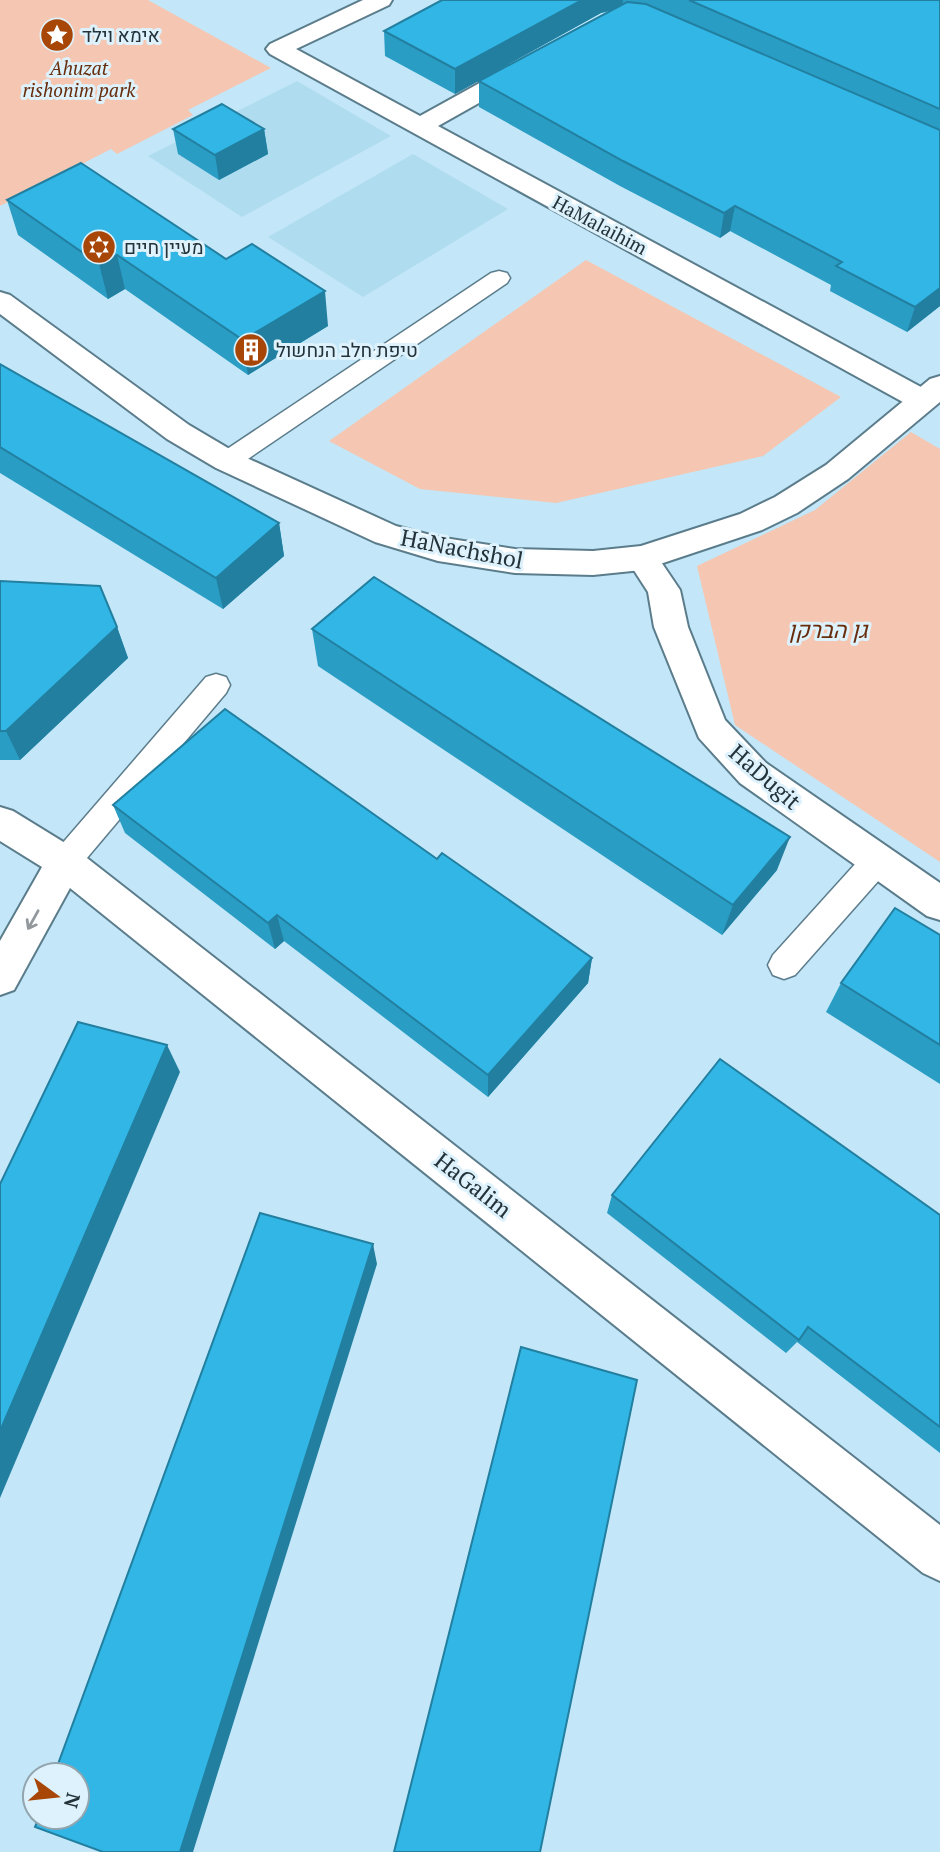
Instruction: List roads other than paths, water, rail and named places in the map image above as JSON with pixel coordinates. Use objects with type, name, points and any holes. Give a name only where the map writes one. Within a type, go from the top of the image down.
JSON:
[{"type":"street","name":"HaMalaihim","points":[[381,0],[278,49],[419,127],[931,393]]},
{"type":"street","points":[[419,127],[539,61]]},
{"type":"street","name":"HaNachshol","points":[[0,301],[178,432],[227,461],[386,534],[438,549],[515,561],[561,564],[642,558],[729,530],[786,505],[837,471],[931,393]]},
{"type":"street","name":"HaDugit","points":[[642,558],[664,590],[671,627],[711,728],[753,773],[940,904]]},
{"type":"street","name":"HaGalim","points":[[0,822],[65,862],[940,1556]]},
{"type":"street","points":[[0,978],[65,862]]},
{"type":"lane","points":[[227,461],[499,278]]},
{"type":"lane","points":[[65,862],[216,685]]},
{"type":"lane","points":[[784,965],[877,860]]},
{"type":"place","name":"אימא וילד","points":[[57,35]]},
{"type":"place","name":"מעיין חיים","points":[[99,247]]},
{"type":"place","name":"טיפת חלב הנחשול","points":[[251,350]]},
{"type":"park label","name":"Ahuzat rishonim park","points":[[79,79]]},
{"type":"park label","name":"גן הברקן","points":[[828,630]]}]
